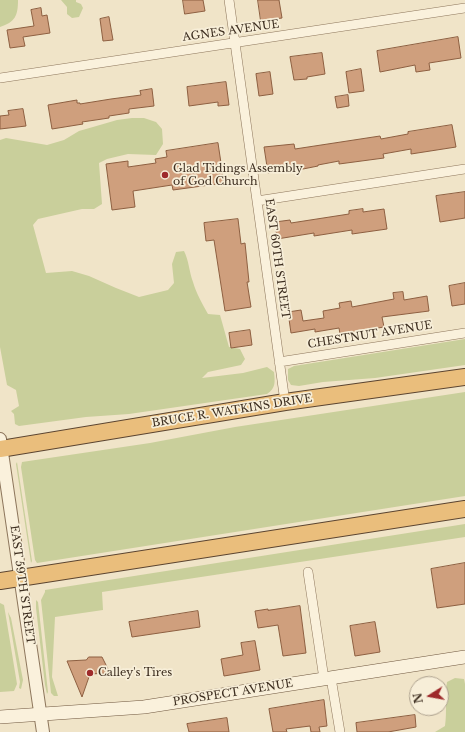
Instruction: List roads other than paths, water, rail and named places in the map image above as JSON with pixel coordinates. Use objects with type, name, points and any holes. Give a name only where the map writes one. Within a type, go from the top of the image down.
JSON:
[{"type":"highway","name":"BRUCE R. WATKINS DRIVE","points":[[0,445],[285,402],[465,377]]},
{"type":"highway","points":[[0,581],[465,509]]},
{"type":"main road","name":"PROSPECT AVENUE","points":[[0,717],[144,707],[465,657]]},
{"type":"street","name":"EAST 60TH STREET","points":[[229,0],[285,402]]},
{"type":"street","name":"AGNES AVENUE","points":[[0,78],[465,8]]},
{"type":"street","points":[[257,201],[465,169]]},
{"type":"street","name":"CHESTNUT AVENUE","points":[[279,362],[465,333]]},
{"type":"street","name":"EAST 59TH STREET","points":[[0,445],[43,732]]},
{"type":"street","points":[[308,572],[340,732]]},
{"type":"place","name":"Glad Tidings Assembly of God Church","points":[[165,175]]},
{"type":"place","name":"Calley's Tires","points":[[90,673]]}]
